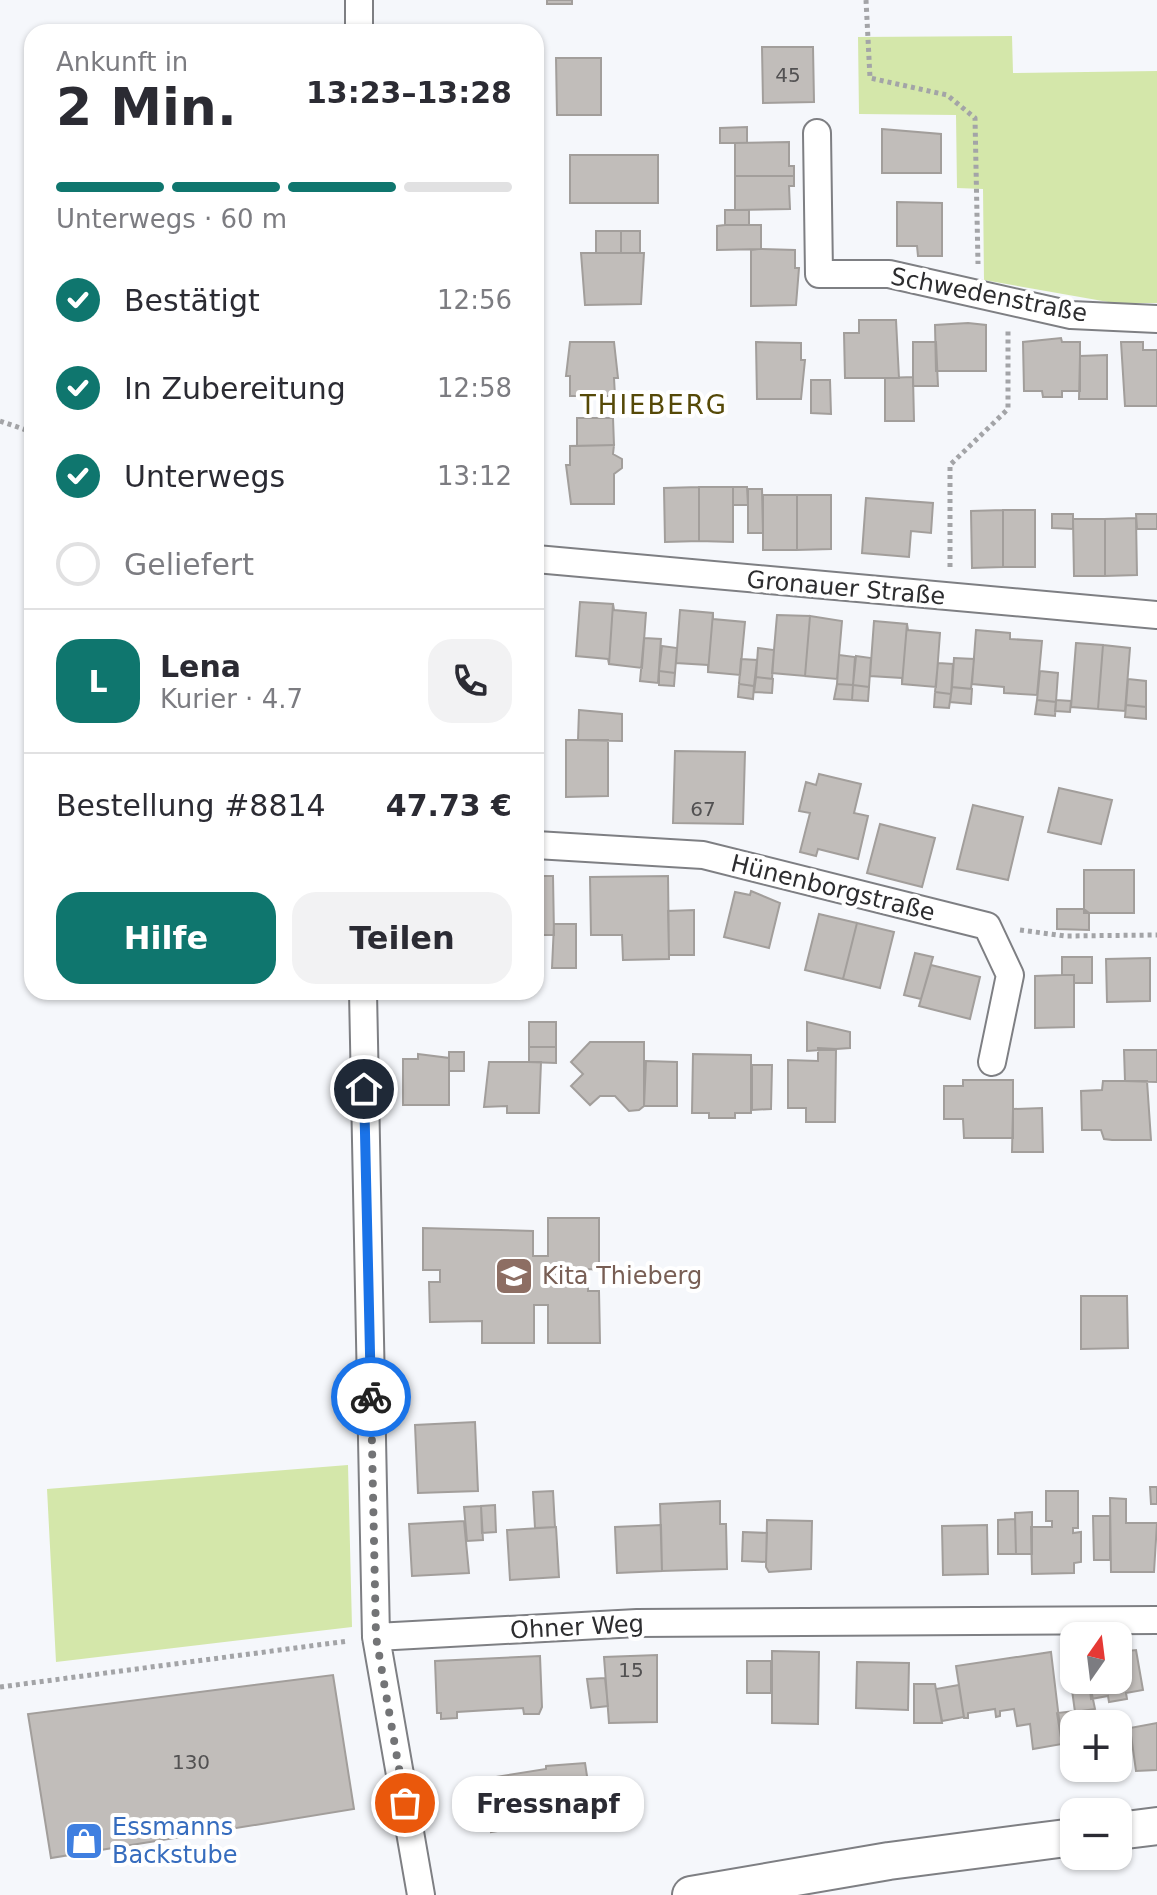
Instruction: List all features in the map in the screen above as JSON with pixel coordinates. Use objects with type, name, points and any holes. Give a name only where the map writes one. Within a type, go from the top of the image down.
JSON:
[{"type":"street","points":[[359,0],[359,24]]},
{"type":"street","name":"Schwedenstraße","points":[[817,133],[819,274],[889,274],[1071,315],[1157,319]]},
{"type":"street","name":"Gronauer Straße","points":[[544,560],[1157,615]]},
{"type":"street","name":"Hünenborgstraße","points":[[544,845],[703,855],[987,926]]},
{"type":"street","points":[[987,926],[1010,975],[992,1062]]},
{"type":"street","points":[[363,1000],[376,1637],[421,1895]]},
{"type":"street","name":"Ohner Weg","points":[[376,1637],[637,1623],[1157,1620]]},
{"type":"street","points":[[1132,1829],[1157,1826]]},
{"type":"street","points":[[691,1895],[889,1861],[1060,1839]]},
{"type":"path","points":[[866,0],[870,78],[891,85],[919,86],[947,95],[975,118],[978,293]]},
{"type":"path","points":[[950,597],[950,465],[1008,409],[1008,301]]},
{"type":"path","points":[[0,421],[24,429]]},
{"type":"path","points":[[987,926],[1065,936],[1157,935]]},
{"type":"path","points":[[0,1687],[376,1637]]},
{"type":"green space","points":[[1012,36],[1013,73],[1157,71],[1157,303],[1114,303],[984,280],[983,189],[957,188],[956,115],[859,114],[858,37]]},
{"type":"green space","points":[[348,1465],[352,1627],[56,1662],[47,1489]]},
{"type":"building","points":[[547,0],[572,0],[572,4],[547,4]]},
{"type":"building","points":[[762,47],[813,47],[814,102],[763,103]]},
{"type":"building","points":[[556,58],[601,58],[601,115],[557,115]]},
{"type":"building","points":[[747,127],[747,143],[720,143],[720,128]]},
{"type":"building","points":[[882,129],[941,134],[941,173],[882,173]]},
{"type":"building","points":[[789,142],[789,166],[794,166],[794,176],[735,176],[735,143]]},
{"type":"building","points":[[570,155],[658,155],[658,203],[570,203]]},
{"type":"building","points":[[735,176],[794,176],[794,186],[789,186],[790,209],[735,210]]},
{"type":"building","points":[[897,202],[942,203],[942,256],[918,256],[917,246],[897,246]]},
{"type":"building","points":[[725,210],[749,210],[749,225],[725,225]]},
{"type":"building","points":[[761,225],[761,249],[717,250],[717,226]]},
{"type":"building","points":[[596,231],[621,231],[621,253],[596,253]]},
{"type":"building","points":[[621,231],[640,231],[640,253],[621,253]]},
{"type":"building","points":[[751,250],[795,250],[795,268],[799,268],[796,305],[751,306]]},
{"type":"building","points":[[581,253],[644,253],[641,304],[585,305]]},
{"type":"building","points":[[859,320],[896,320],[899,378],[845,378],[844,333],[859,333]]},
{"type":"building","points":[[935,325],[986,325],[986,371],[936,371]]},
{"type":"building","points":[[1061,338],[1062,342],[1080,342],[1080,391],[1062,391],[1062,397],[1043,397],[1042,391],[1024,391],[1023,342]]},
{"type":"building","points":[[570,342],[614,342],[618,378],[614,378],[615,396],[570,396],[570,376],[566,376]]},
{"type":"building","points":[[756,342],[801,343],[801,360],[805,360],[801,399],[757,399]]},
{"type":"building","points":[[913,342],[936,342],[938,386],[913,386]]},
{"type":"building","points":[[1121,342],[1143,342],[1143,350],[1157,350],[1157,406],[1125,406]]},
{"type":"building","points":[[1107,355],[1107,399],[1079,399],[1080,356]]},
{"type":"building","points":[[913,377],[914,421],[885,421],[885,378]]},
{"type":"building","points":[[811,380],[830,380],[831,414],[811,413]]},
{"type":"building","points":[[577,418],[613,418],[614,445],[577,446]]},
{"type":"building","points":[[614,445],[613,454],[622,459],[622,468],[614,474],[614,504],[571,504],[566,465],[570,465],[570,446]]},
{"type":"building","points":[[699,487],[699,541],[665,542],[664,488]]},
{"type":"building","points":[[699,487],[733,487],[733,542],[699,541]]},
{"type":"building","points":[[733,487],[747,487],[748,505],[733,505]]},
{"type":"building","points":[[748,489],[762,489],[763,533],[748,533]]},
{"type":"building","points":[[763,495],[797,495],[797,550],[763,550]]},
{"type":"building","points":[[797,495],[831,495],[831,549],[797,550]]},
{"type":"building","points":[[866,498],[933,503],[931,533],[911,531],[909,557],[862,553]]},
{"type":"building","points":[[1003,510],[1003,567],[972,568],[971,511]]},
{"type":"building","points":[[1003,510],[1035,510],[1035,567],[1003,567]]},
{"type":"building","points":[[1052,514],[1073,514],[1073,529],[1052,528]]},
{"type":"building","points":[[1136,514],[1157,514],[1157,529],[1137,529]]},
{"type":"building","points":[[1136,518],[1137,575],[1105,576],[1105,519]]},
{"type":"building","points":[[1073,519],[1105,519],[1105,576],[1074,576]]},
{"type":"building","points":[[580,602],[613,604],[609,664],[608,659],[576,656]]},
{"type":"building","points":[[613,604],[614,610],[646,613],[642,668],[609,664]]},
{"type":"building","points":[[680,610],[713,613],[708,672],[708,665],[676,663]]},
{"type":"building","points":[[713,613],[713,619],[745,622],[740,675],[708,672]]},
{"type":"building","points":[[777,615],[810,616],[805,676],[772,673]]},
{"type":"building","points":[[810,616],[842,621],[837,679],[805,676]]},
{"type":"building","points":[[874,621],[907,624],[902,684],[902,678],[870,676]]},
{"type":"building","points":[[907,624],[908,630],[940,633],[936,687],[902,684]]},
{"type":"building","points":[[976,630],[1010,633],[1010,639],[1042,641],[1037,695],[1004,693],[1004,687],[972,684]]},
{"type":"building","points":[[644,638],[661,639],[658,683],[640,681]]},
{"type":"building","points":[[1076,643],[1103,645],[1098,709],[1071,707]]},
{"type":"building","points":[[1103,645],[1130,648],[1125,711],[1098,709]]},
{"type":"building","points":[[662,646],[677,648],[675,673],[659,671]]},
{"type":"building","points":[[758,648],[774,650],[772,679],[756,677]]},
{"type":"building","points":[[839,655],[855,657],[853,685],[837,684]]},
{"type":"building","points":[[856,656],[871,658],[869,687],[853,685]]},
{"type":"building","points":[[954,658],[974,659],[971,689],[952,687]]},
{"type":"building","points":[[741,659],[757,660],[754,686],[739,684]]},
{"type":"building","points":[[938,663],[953,664],[951,694],[935,692]]},
{"type":"building","points":[[659,671],[675,673],[674,686],[659,685]]},
{"type":"building","points":[[1040,671],[1058,673],[1056,702],[1037,700]]},
{"type":"building","points":[[756,677],[773,679],[772,693],[754,692]]},
{"type":"building","points":[[1128,679],[1146,681],[1146,707],[1126,705]]},
{"type":"building","points":[[739,684],[754,686],[753,699],[738,697]]},
{"type":"building","points":[[837,684],[853,685],[852,700],[834,699]]},
{"type":"building","points":[[853,685],[869,687],[868,701],[852,700]]},
{"type":"building","points":[[952,687],[972,689],[971,704],[950,702]]},
{"type":"building","points":[[935,692],[951,694],[949,708],[934,707]]},
{"type":"building","points":[[1037,700],[1056,702],[1055,716],[1035,714]]},
{"type":"building","points":[[1056,700],[1071,701],[1070,712],[1055,711]]},
{"type":"building","points":[[1126,705],[1146,707],[1146,719],[1125,717]]},
{"type":"building","points":[[579,710],[622,714],[622,741],[578,740]]},
{"type":"building","points":[[566,740],[608,740],[608,796],[566,797]]},
{"type":"building","points":[[675,751],[745,752],[743,824],[673,823]]},
{"type":"building","points":[[819,774],[861,784],[854,813],[868,816],[858,859],[818,849],[816,856],[800,852],[810,813],[799,811],[806,782],[816,785]]},
{"type":"building","points":[[1059,788],[1112,800],[1101,844],[1048,832]]},
{"type":"building","points":[[973,805],[1023,817],[1008,880],[957,869]]},
{"type":"building","points":[[880,824],[935,838],[922,887],[867,873]]},
{"type":"building","points":[[1084,870],[1134,870],[1134,913],[1084,913]]},
{"type":"building","points":[[544,876],[553,876],[554,935],[544,935]]},
{"type":"building","points":[[668,876],[669,959],[623,960],[622,935],[591,935],[590,877]]},
{"type":"building","points":[[751,891],[780,903],[769,948],[724,937],[735,892],[750,895]]},
{"type":"building","points":[[1057,909],[1084,909],[1089,913],[1089,930],[1057,929]]},
{"type":"building","points":[[694,910],[694,955],[669,955],[668,911]]},
{"type":"building","points":[[819,914],[857,923],[843,979],[805,970]]},
{"type":"building","points":[[857,923],[894,932],[880,988],[843,979]]},
{"type":"building","points":[[554,924],[576,924],[576,968],[552,968]]},
{"type":"building","points":[[915,953],[933,957],[921,999],[904,995]]},
{"type":"building","points":[[1062,957],[1092,957],[1092,983],[1074,983],[1074,975],[1062,975]]},
{"type":"building","points":[[1150,958],[1150,1001],[1107,1002],[1106,959]]},
{"type":"building","points":[[931,965],[980,977],[970,1019],[919,1006]]},
{"type":"building","points":[[1074,975],[1074,1027],[1035,1028],[1035,976]]},
{"type":"building","points":[[529,1022],[556,1022],[556,1047],[529,1047]]},
{"type":"building","points":[[807,1022],[850,1032],[850,1048],[807,1051]]},
{"type":"building","points":[[590,1042],[644,1042],[644,1106],[639,1110],[629,1111],[615,1096],[600,1096],[590,1105],[571,1086],[583,1074],[571,1062]]},
{"type":"building","points":[[529,1047],[556,1047],[556,1063],[529,1062]]},
{"type":"building","points":[[818,1048],[836,1049],[835,1122],[806,1122],[806,1108],[788,1108],[788,1060],[818,1061]]},
{"type":"building","points":[[1124,1050],[1157,1050],[1157,1082],[1125,1081]]},
{"type":"building","points":[[449,1052],[464,1052],[464,1071],[449,1071]]},
{"type":"building","points":[[418,1054],[449,1058],[449,1105],[403,1105],[403,1059],[418,1059]]},
{"type":"building","points":[[693,1054],[751,1055],[751,1113],[735,1113],[735,1118],[709,1118],[709,1113],[692,1113]]},
{"type":"building","points":[[646,1061],[677,1062],[677,1106],[644,1106]]},
{"type":"building","points":[[489,1062],[541,1062],[539,1113],[507,1113],[507,1106],[484,1107]]},
{"type":"building","points":[[752,1065],[772,1065],[771,1109],[752,1110]]},
{"type":"building","points":[[963,1080],[1013,1080],[1013,1138],[964,1138],[963,1119],[944,1119],[944,1086],[963,1086]]},
{"type":"building","points":[[1103,1081],[1147,1081],[1151,1140],[1104,1139],[1101,1130],[1082,1130],[1081,1091],[1102,1090]]},
{"type":"building","points":[[1042,1108],[1043,1152],[1012,1152],[1013,1109]]},
{"type":"building","name":"Kita Thieberg","points":[[548,1218],[599,1218],[599,1270],[588,1269],[588,1291],[599,1291],[600,1343],[548,1343],[548,1305],[534,1305],[534,1343],[482,1343],[482,1321],[430,1322],[429,1282],[440,1282],[440,1270],[423,1270],[423,1228],[533,1231],[533,1256],[548,1256]]},
{"type":"building","points":[[1081,1296],[1127,1296],[1128,1348],[1081,1349]]},
{"type":"building","points":[[475,1422],[478,1491],[418,1493],[415,1425]]},
{"type":"building","points":[[1150,1487],[1157,1487],[1157,1504],[1151,1504]]},
{"type":"building","points":[[553,1491],[555,1527],[535,1528],[533,1492]]},
{"type":"building","points":[[1046,1491],[1078,1491],[1078,1528],[1073,1528],[1073,1533],[1081,1532],[1081,1562],[1074,1563],[1074,1573],[1032,1574],[1031,1527],[1052,1527],[1052,1521],[1046,1521]]},
{"type":"building","points":[[1110,1498],[1126,1499],[1126,1523],[1157,1523],[1154,1572],[1111,1572]]},
{"type":"building","points":[[720,1501],[720,1524],[726,1524],[727,1569],[662,1571],[660,1504]]},
{"type":"building","points":[[495,1505],[496,1532],[482,1533],[481,1506]]},
{"type":"building","points":[[481,1506],[483,1540],[467,1541],[464,1507]]},
{"type":"building","points":[[1032,1512],[1032,1554],[1016,1554],[1015,1513]]},
{"type":"building","points":[[1093,1516],[1110,1516],[1110,1560],[1094,1560]]},
{"type":"building","points":[[1015,1519],[1016,1554],[998,1554],[998,1520]]},
{"type":"building","points":[[767,1520],[812,1521],[811,1569],[769,1572],[766,1567]]},
{"type":"building","points":[[464,1521],[469,1573],[412,1576],[409,1524]]},
{"type":"building","points":[[661,1525],[662,1571],[617,1573],[615,1527]]},
{"type":"building","points":[[987,1525],[988,1574],[943,1575],[942,1526]]},
{"type":"building","points":[[556,1527],[559,1577],[510,1580],[507,1530]]},
{"type":"building","points":[[743,1532],[767,1533],[766,1562],[742,1561]]},
{"type":"building","points":[[1132,1650],[1136,1650],[1143,1690],[1132,1692]]},
{"type":"building","points":[[772,1651],[819,1652],[818,1724],[772,1723]]},
{"type":"building","points":[[1051,1652],[1060,1744],[1033,1749],[1030,1724],[1017,1726],[1014,1709],[1000,1711],[1000,1716],[996,1717],[995,1709],[968,1713],[968,1718],[964,1718],[956,1666]]},
{"type":"building","points":[[657,1655],[657,1722],[609,1723],[604,1657]]},
{"type":"building","points":[[540,1656],[542,1707],[539,1714],[524,1714],[523,1708],[457,1712],[457,1718],[441,1719],[441,1713],[437,1713],[435,1661]]},
{"type":"building","points":[[747,1661],[771,1661],[771,1693],[747,1693]]},
{"type":"building","points":[[857,1662],[909,1663],[908,1710],[856,1708]]},
{"type":"building","points":[[333,1675],[354,1809],[51,1858],[28,1714]]},
{"type":"building","points":[[605,1678],[608,1706],[591,1708],[587,1679]]},
{"type":"building","points":[[914,1684],[935,1684],[942,1723],[914,1723]]},
{"type":"building","points":[[959,1685],[964,1717],[942,1721],[936,1689]]},
{"type":"building","points":[[1073,1694],[1092,1694],[1095,1709],[1075,1710]]},
{"type":"building","points":[[1090,1694],[1126,1694],[1127,1699],[1109,1702],[1108,1696],[1091,1699]]},
{"type":"building","points":[[1157,1723],[1157,1770],[1136,1771],[1132,1728]]},
{"type":"building","points":[[585,1763],[593,1815],[559,1825],[559,1821],[491,1832],[483,1779],[546,1769],[546,1766]]},
{"type":"building","points":[[483,1779],[489,1819],[468,1822],[462,1783]]},
{"type":"way so far","points":[[371,1397],[376,1637],[405,1803]]},
{"type":"place","name":"Kita Thieberg","points":[[514,1276]]},
{"type":"place","name":"Fressnapf","points":[[405,1803]]},
{"type":"place","name":"Essmanns Backstube","points":[[84,1841]]},
{"type":"district","name":"THIEBERG","points":[[654,405]]},
{"type":"route","points":[[364,1089],[371,1397]]}]
